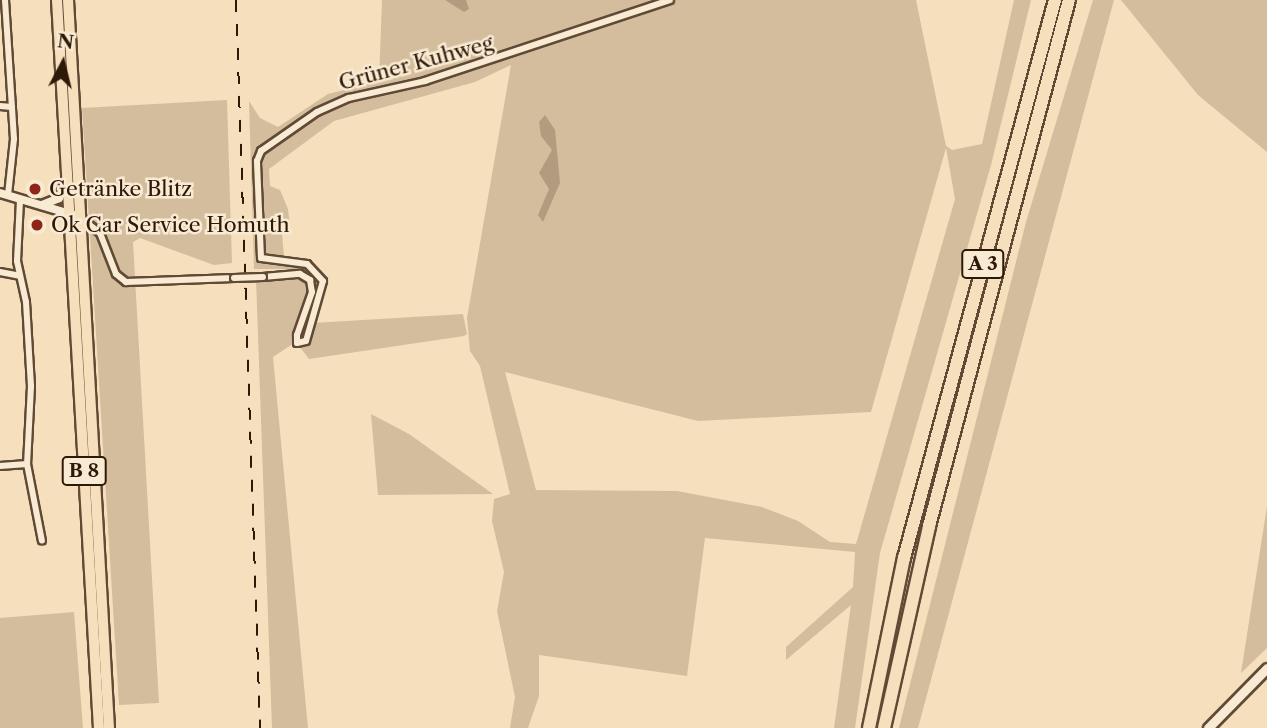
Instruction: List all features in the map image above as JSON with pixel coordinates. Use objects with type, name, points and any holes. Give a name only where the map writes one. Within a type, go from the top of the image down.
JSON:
[{"type":"highway","name":"A 3","points":[[869,728],[904,558],[1055,0]]},
{"type":"highway","name":"A 3","points":[[884,728],[929,526],[1069,0]]},
{"type":"main road","name":"B 8","points":[[57,0],[99,728]]},
{"type":"main road","name":"B 8","points":[[68,0],[110,728]]},
{"type":"main road","points":[[1208,728],[1267,668]]},
{"type":"street","points":[[5,0],[14,151],[4,194],[80,217]]},
{"type":"street","name":"Grüner Kuhweg","points":[[80,217],[100,233],[116,274],[126,282],[300,274],[310,280],[312,292],[297,335],[297,343],[306,341],[323,294],[321,275],[307,264],[264,260],[259,248],[258,154],[299,125],[349,98],[425,81],[670,0]]},
{"type":"street","points":[[0,106],[12,107]]},
{"type":"street","points":[[39,206],[58,198],[67,178]]},
{"type":"street","points":[[20,200],[20,276],[30,386],[27,464],[42,541]]},
{"type":"street","points":[[0,272],[20,276]]},
{"type":"street","points":[[0,466],[27,464]]},
{"type":"shaded area","points":[[382,0],[916,0],[946,146],[952,150],[982,144],[1014,0],[1031,0],[991,165],[880,553],[855,728],[834,728],[851,605],[786,660],[786,647],[853,587],[855,552],[705,538],[687,676],[539,655],[539,696],[528,728],[510,728],[515,697],[497,611],[504,572],[492,521],[494,499],[510,494],[480,366],[470,351],[467,318],[511,65],[475,82],[334,121],[269,169],[270,186],[280,190],[288,209],[290,227],[282,233],[284,257],[304,259],[321,281],[320,296],[309,317],[307,337],[302,335],[316,295],[314,279],[301,269],[254,269],[249,101],[260,118],[278,127],[328,94],[379,81]],"holes":[[[946,148],[955,199],[856,544],[830,542],[798,521],[762,507],[677,491],[536,490],[505,372],[698,421],[871,412]]]},
{"type":"shaded area","points":[[445,0],[466,0],[469,9],[464,12]]},
{"type":"shaded area","points":[[1093,0],[1114,0],[918,728],[899,728],[1026,222]]},
{"type":"shaded area","points":[[1121,0],[1267,0],[1267,152],[1198,95]]},
{"type":"shaded area","points":[[227,100],[232,263],[214,265],[140,238],[133,242],[159,703],[119,705],[82,108]]},
{"type":"shaded area","points":[[545,115],[555,130],[560,183],[543,222],[538,215],[549,189],[539,173],[552,150],[541,136],[539,122]]},
{"type":"shaded area","points":[[299,276],[309,286],[294,343],[273,357],[308,728],[272,728],[256,279]]},
{"type":"shaded area","points":[[463,314],[467,334],[464,336],[309,359],[300,347],[311,339],[313,323]]},
{"type":"shaded area","points":[[371,414],[409,434],[493,494],[378,495]]},
{"type":"shaded area","points":[[1267,506],[1267,648],[1241,673]]},
{"type":"shaded area","points":[[74,612],[83,728],[0,728],[0,618]]},
{"type":"railway","points":[[236,0],[260,728]]},
{"type":"place","name":"Getränke Blitz","points":[[35,189]]},
{"type":"place","name":"Ok Car Service Homuth","points":[[37,225]]}]
